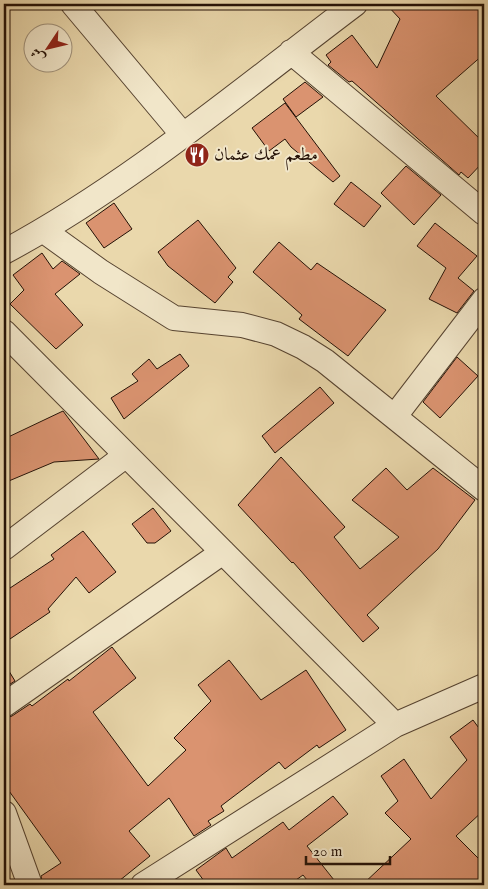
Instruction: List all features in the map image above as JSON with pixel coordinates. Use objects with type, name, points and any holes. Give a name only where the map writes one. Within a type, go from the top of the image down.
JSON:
[{"type":"street","points":[[73,4],[183,135]]},
{"type":"street","points":[[4,252],[44,230],[183,135],[355,4]]},
{"type":"street","points":[[292,52],[484,213]]},
{"type":"street","points":[[44,230],[101,272],[174,318],[242,325],[276,334],[303,346],[325,361],[484,488]]},
{"type":"street","points":[[395,416],[484,300]]},
{"type":"street","points":[[4,332],[125,456],[395,725]]},
{"type":"street","points":[[4,548],[125,456]]},
{"type":"street","points":[[4,705],[223,552]]},
{"type":"street","points":[[147,884],[395,725],[484,686]]},
{"type":"street","points":[[4,813],[30,885]]},
{"type":"building","points":[[386,4],[484,4],[484,54],[436,96],[484,143],[484,161],[468,178],[461,172],[459,175],[352,81],[349,82],[328,65],[331,62],[326,55],[352,35],[377,68],[400,19]]},
{"type":"building","points":[[305,82],[323,97],[296,117],[283,99]]},
{"type":"building","points":[[285,103],[340,176],[333,182],[291,147],[285,139],[269,151],[252,128]]},
{"type":"building","points":[[406,166],[441,195],[414,225],[381,193]]},
{"type":"building","points":[[351,182],[381,206],[364,227],[334,204]]},
{"type":"building","points":[[114,203],[132,229],[104,248],[86,223]]},
{"type":"building","points":[[198,220],[236,268],[228,277],[233,282],[215,303],[168,266],[158,252]]},
{"type":"building","points":[[435,223],[477,256],[458,278],[474,291],[457,313],[429,299],[446,268],[417,246]]},
{"type":"building","points":[[279,242],[311,270],[317,263],[386,310],[348,356],[299,319],[302,315],[253,272]]},
{"type":"building","points":[[42,253],[53,269],[62,261],[80,274],[55,294],[83,325],[56,349],[10,304],[24,290],[13,275]]},
{"type":"building","points":[[180,354],[189,366],[124,419],[111,398],[138,381],[132,374],[149,359],[157,369]]},
{"type":"building","points":[[457,357],[478,376],[440,418],[423,402]]},
{"type":"building","points":[[320,387],[334,403],[275,453],[262,436]]},
{"type":"building","points":[[63,411],[99,459],[54,462],[4,483],[4,439]]},
{"type":"building","points":[[281,457],[345,527],[334,537],[360,569],[399,537],[352,500],[386,468],[407,490],[433,468],[475,500],[438,549],[367,615],[379,628],[363,642],[293,562],[238,505]]},
{"type":"building","points":[[153,508],[171,531],[155,543],[147,543],[132,524]]},
{"type":"building","points":[[83,531],[116,572],[89,593],[76,577],[48,609],[50,612],[4,643],[4,592],[54,559],[51,555]]},
{"type":"building","points":[[112,647],[136,678],[93,712],[148,786],[186,750],[174,738],[211,701],[198,685],[229,660],[261,700],[306,670],[346,730],[319,748],[317,745],[285,769],[279,762],[221,806],[224,811],[208,821],[211,825],[194,836],[169,798],[129,831],[150,856],[114,885],[43,885],[41,876],[61,863],[4,784],[4,719],[30,704],[32,706],[68,679],[69,681]]},
{"type":"building","points":[[4,663],[15,681],[4,688]]},
{"type":"building","points":[[473,720],[484,735],[484,810],[456,836],[484,864],[484,885],[362,885],[411,839],[385,813],[398,801],[381,776],[404,759],[431,799],[467,760],[450,737]]},
{"type":"building","points":[[333,796],[348,814],[307,846],[338,885],[311,885],[303,875],[289,885],[207,885],[196,870],[226,848],[232,858],[283,822],[289,830]]},
{"type":"place","name":"مطعم عمك عثمان","points":[[197,155]]}]
